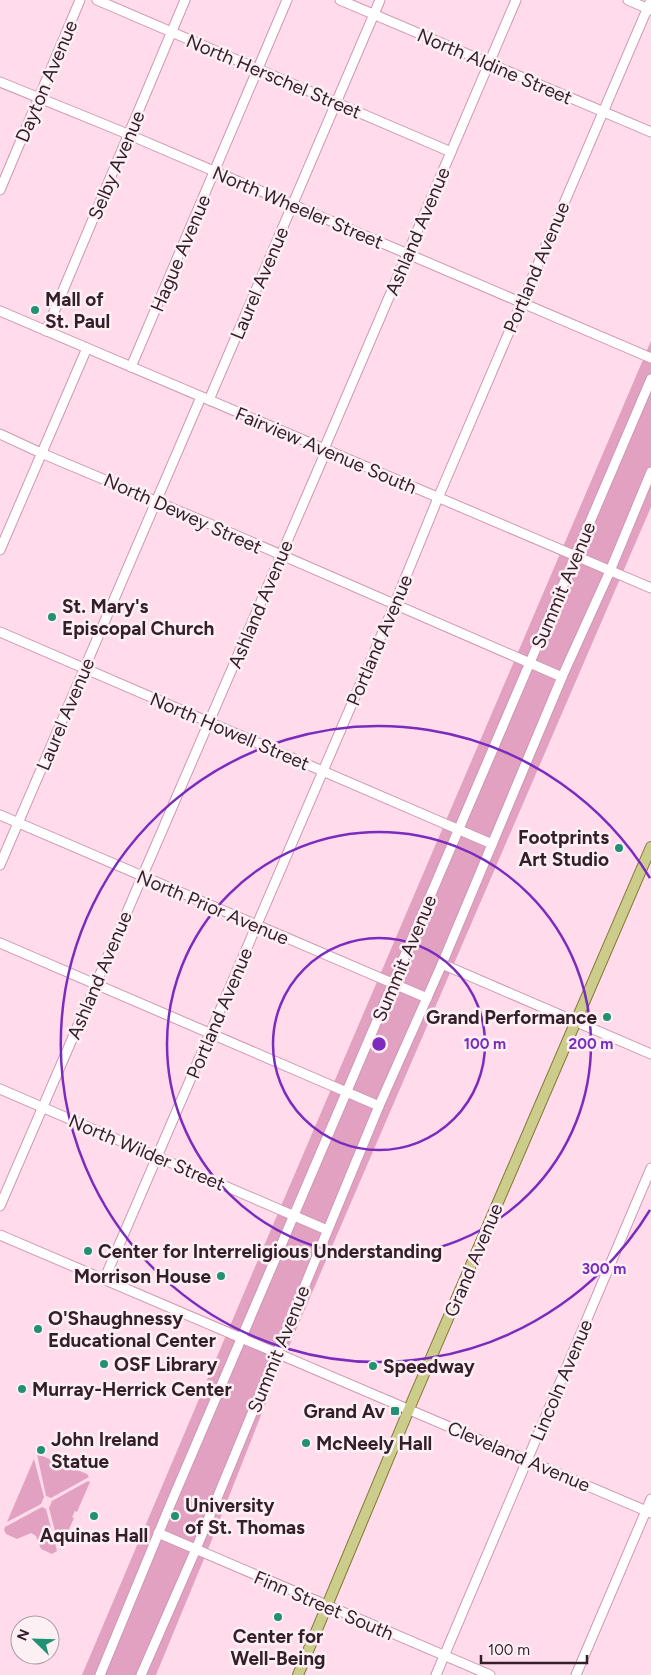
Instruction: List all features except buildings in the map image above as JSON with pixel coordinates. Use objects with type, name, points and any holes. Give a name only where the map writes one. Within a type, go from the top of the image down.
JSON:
[{"type":"main road","name":"Grand Avenue","points":[[298,1675],[409,1410],[651,846]]},
{"type":"street","name":"Dayton Avenue","points":[[0,190],[80,0]]},
{"type":"street","name":"North Herschel Street","points":[[97,0],[451,152]]},
{"type":"street","name":"Selby Avenue","points":[[46,331],[185,0]]},
{"type":"street","name":"Hague Avenue","points":[[131,367],[287,0]]},
{"type":"street","name":"North Aldine Street","points":[[340,0],[651,132]]},
{"type":"street","name":"Laurel Avenue","points":[[0,865],[156,501],[293,205],[380,0]]},
{"type":"street","name":"Ashland Avenue","points":[[0,1206],[323,458],[324,449],[516,0]]},
{"type":"street","points":[[628,0],[650,6]]},
{"type":"street","name":"Portland Avenue","points":[[104,1280],[323,771],[521,303],[650,6]]},
{"type":"street","name":"North Wheeler Street","points":[[0,82],[651,358]]},
{"type":"street","name":"Fairview Avenue South","points":[[0,311],[651,588]]},
{"type":"street","points":[[0,550],[87,348]]},
{"type":"street","name":"Summit Avenue","points":[[100,1675],[158,1534],[651,379]]},
{"type":"street","name":"North Dewey Street","points":[[0,434],[562,677]]},
{"type":"street","name":"Summit Avenue","points":[[141,1675],[196,1549],[379,1106],[442,964],[562,677],[651,472]]},
{"type":"street","name":"North Howell Street","points":[[0,632],[492,844]]},
{"type":"street","name":"North Prior Avenue","points":[[0,815],[427,998]]},
{"type":"street","points":[[0,943],[379,1106]]},
{"type":"street","points":[[442,964],[651,1054]]},
{"type":"street","name":"North Wilder Street","points":[[0,1089],[327,1230]]},
{"type":"street","name":"Lincoln Avenue","points":[[436,1675],[651,1168]]},
{"type":"street","name":"Cleveland Avenue","points":[[0,1235],[176,1312],[649,1512]]},
{"type":"street","points":[[576,1675],[649,1512],[651,1499]]},
{"type":"street","name":"Finn Street South","points":[[158,1534],[490,1675]]},
{"type":"shaded area","points":[[651,341],[651,507],[280,1367],[156,1675],[82,1675],[252,1274]]},
{"type":"shaded area","points":[[37,1454],[87,1474],[89,1477],[51,1498],[46,1496]]},
{"type":"shaded area","points":[[34,1459],[44,1497],[41,1504],[7,1522]]},
{"type":"shaded area","points":[[88,1481],[90,1482],[77,1512],[75,1511],[72,1517],[74,1518],[60,1550],[49,1508],[52,1501]]},
{"type":"shaded area","points":[[42,1507],[46,1509],[57,1551],[52,1554],[41,1549],[36,1536],[31,1533],[17,1539],[6,1534],[4,1530],[5,1527]]},
{"type":"place","name":"Mall of St. Paul","points":[[35,310]]},
{"type":"place","name":"St. Mary's Episcopal Church","points":[[52,617]]},
{"type":"place","name":"Footprints Art Studio","points":[[619,848]]},
{"type":"place","name":"Grand Performance","points":[[607,1017]]},
{"type":"place","name":"Center for Interreligious Understanding","points":[[88,1251]]},
{"type":"place","name":"Morrison House","points":[[221,1276]]},
{"type":"place","name":"O'Shaughnessy Educational Center","points":[[38,1329]]},
{"type":"place","name":"OSF Library","points":[[104,1364]]},
{"type":"place","name":"Speedway","points":[[373,1366]]},
{"type":"place","name":"Murray-Herrick Center","points":[[22,1389]]},
{"type":"place","name":"Grand Av","points":[[395,1411]]},
{"type":"place","name":"McNeely Hall","points":[[306,1443]]},
{"type":"place","name":"John Ireland Statue","points":[[41,1450]]},
{"type":"place","name":"Aquinas Hall","points":[[94,1516]]},
{"type":"place","name":"University of St. Thomas","points":[[175,1516]]},
{"type":"place","name":"Center for Well-Being","points":[[278,1617]]}]
